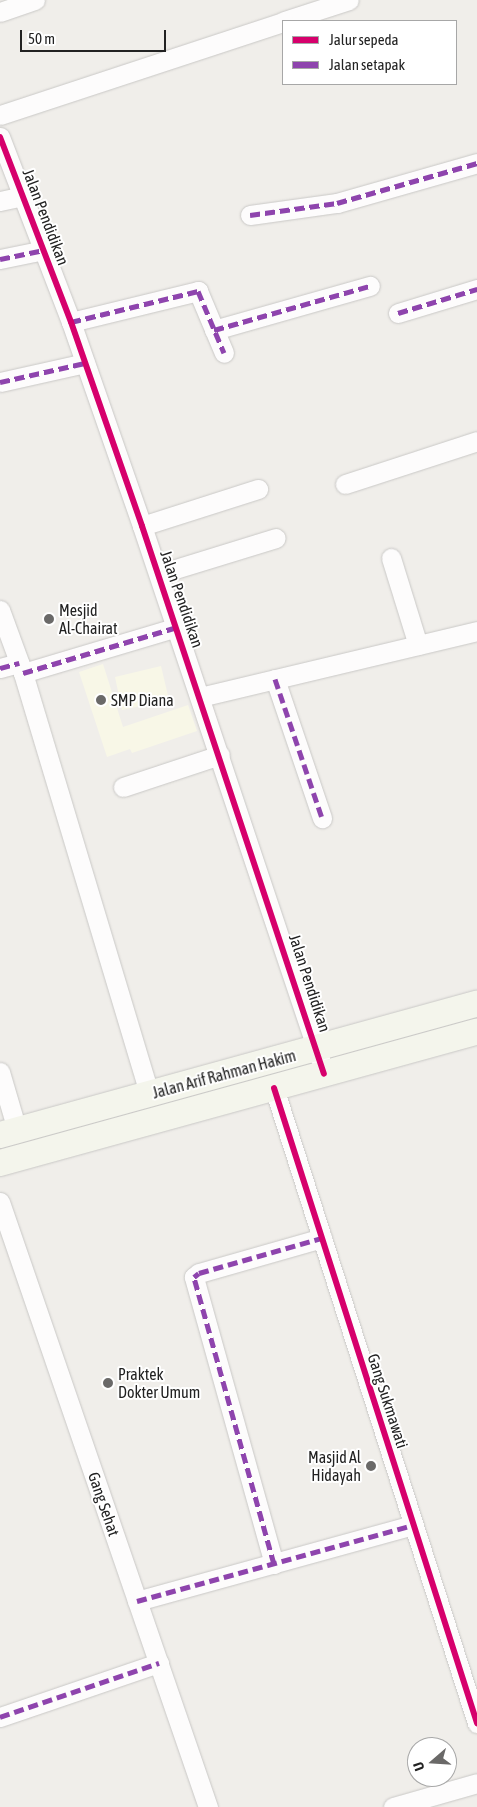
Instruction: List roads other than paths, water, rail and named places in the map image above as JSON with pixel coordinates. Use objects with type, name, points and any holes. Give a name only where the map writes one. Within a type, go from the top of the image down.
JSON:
[{"type":"main road","name":"Jalan Arif Rahman Hakim","points":[[9,1132],[477,1004]]},
{"type":"main road","name":"Jalan Arif Rahman Hakim","points":[[0,1163],[477,1032]]},
{"type":"street","points":[[0,12],[36,0]]},
{"type":"street","points":[[287,20],[349,0]]},
{"type":"street","points":[[0,115],[282,22]]},
{"type":"street","name":"Jalan Pendidikan","points":[[0,137],[71,322],[159,574],[317,1048],[324,1074]]},
{"type":"street","points":[[250,215],[337,203],[477,163]]},
{"type":"street","points":[[0,201],[24,196]]},
{"type":"street","points":[[0,259],[44,250]]},
{"type":"street","points":[[214,330],[370,286]]},
{"type":"street","points":[[398,313],[477,289]]},
{"type":"street","points":[[71,322],[198,291],[224,352]]},
{"type":"street","points":[[0,382],[85,362]]},
{"type":"street","points":[[345,484],[477,441]]},
{"type":"street","points":[[142,526],[258,490]]},
{"type":"street","points":[[159,574],[276,538]]},
{"type":"street","points":[[391,558],[418,645]]},
{"type":"street","points":[[0,610],[21,668],[149,1094]]},
{"type":"street","points":[[0,668],[21,668],[177,627]]},
{"type":"street","points":[[200,698],[477,631]]},
{"type":"street","points":[[275,679],[322,818]]},
{"type":"street","points":[[123,787],[220,755]]},
{"type":"street","points":[[0,1072],[9,1132]]},
{"type":"street","name":"Gang Sukmawati","points":[[274,1088],[414,1526],[472,1687],[477,1723]]},
{"type":"street","name":"Gang Sehat","points":[[0,1202],[208,1807]]},
{"type":"street","points":[[274,1564],[194,1277],[199,1273],[322,1238]]},
{"type":"street","points":[[137,1601],[414,1526]]},
{"type":"street","points":[[0,1717],[159,1663]]},
{"type":"street","points":[[393,1807],[477,1783]]},
{"type":"place","name":"Mesjid Al-Chairat","points":[[49,619]]},
{"type":"place","name":"SMP Diana","points":[[101,700]]},
{"type":"place","name":"Praktek Dokter Umum","points":[[108,1383]]},
{"type":"place","name":"Masjid Al Hidayah","points":[[371,1466]]}]
